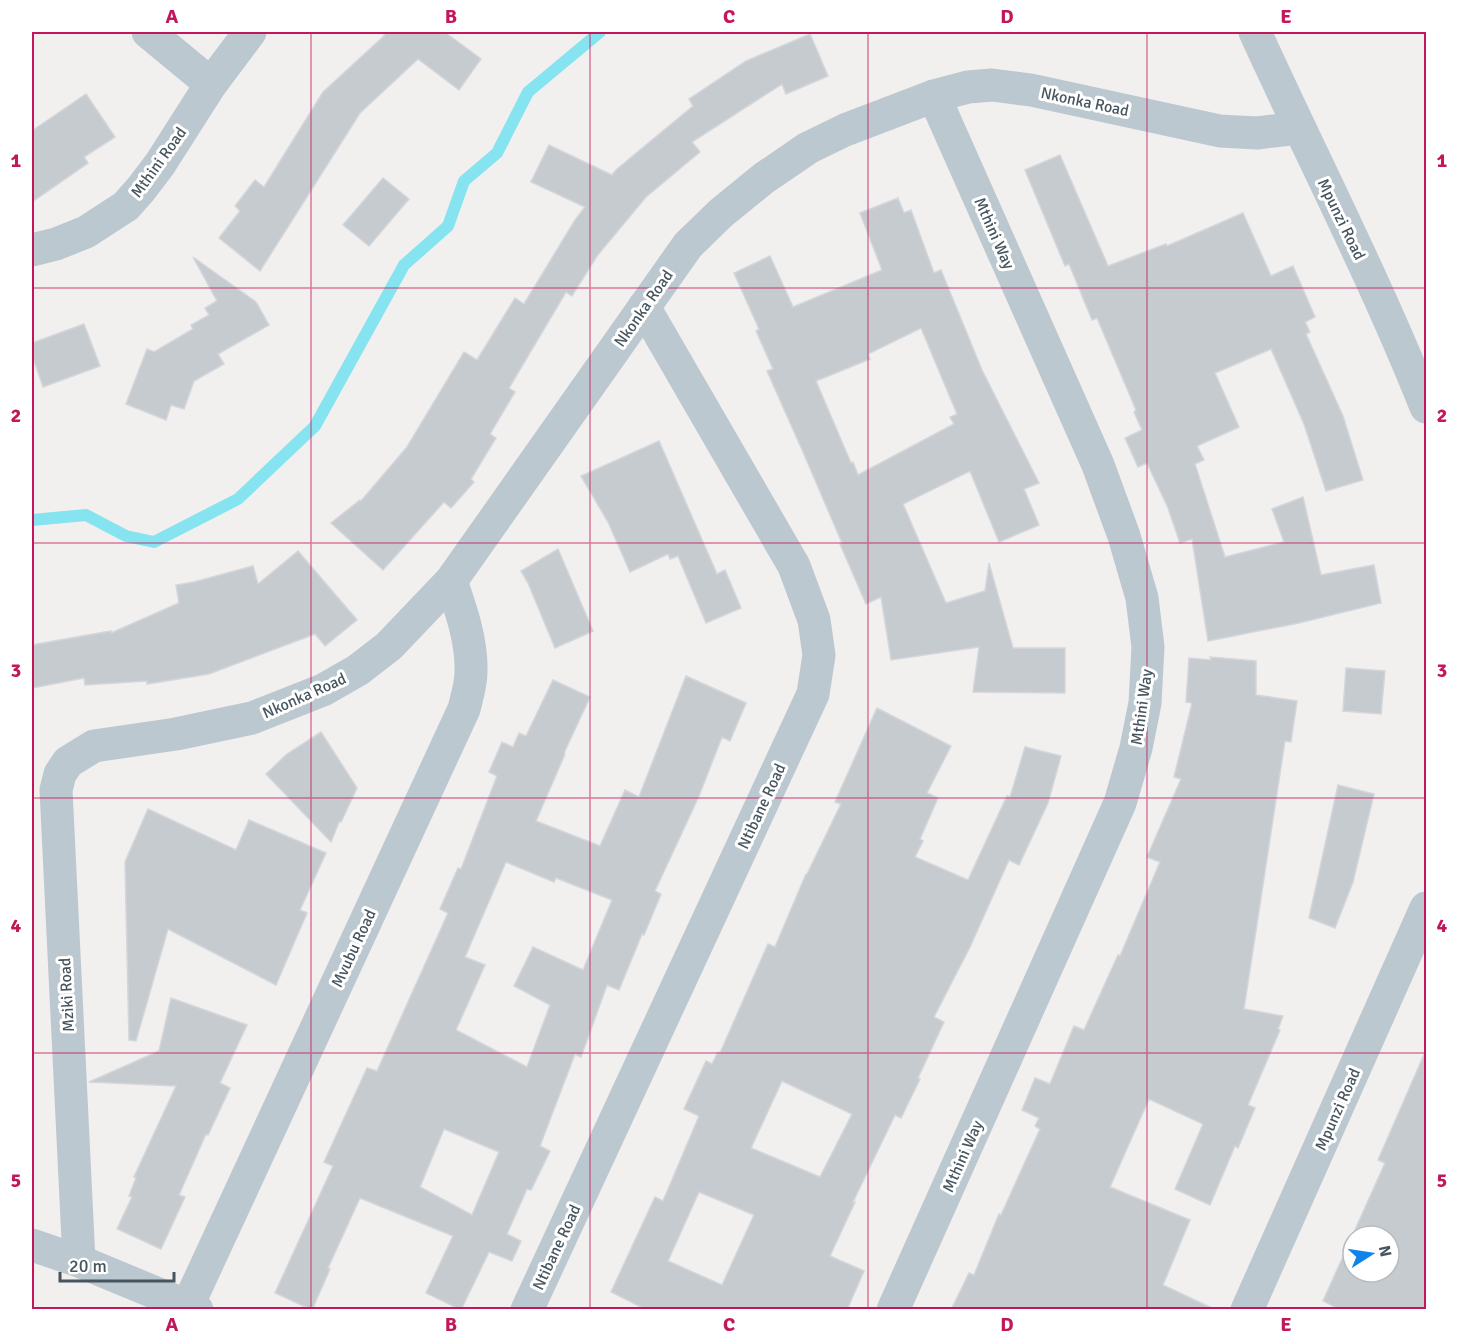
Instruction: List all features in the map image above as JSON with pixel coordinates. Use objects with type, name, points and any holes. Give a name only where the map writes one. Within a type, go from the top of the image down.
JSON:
[{"type":"street","points":[[148,32],[211,84]]},
{"type":"street","name":"Mthini Road","points":[[32,250],[56,244],[86,232],[126,206],[160,164],[211,84],[250,32]]},
{"type":"street","name":"Mpunzi Road","points":[[1255,32],[1384,306],[1426,407]]},
{"type":"street","name":"Nkonka Road","points":[[94,746],[176,734],[252,718],[323,690],[358,670],[389,646],[451,581],[688,244],[764,178],[808,148],[837,133],[934,96],[968,87],[992,85],[1031,90],[1220,131],[1257,133],[1299,128]]},
{"type":"street","name":"Mthini Way","points":[[893,1310],[1120,803],[1136,748],[1145,703],[1148,647],[1142,598],[1125,536],[1098,465],[934,96]]},
{"type":"street","name":"Ntibane Road","points":[[527,1310],[813,694],[819,655],[814,621],[794,566],[644,306]]},
{"type":"street","name":"Mvubu Road","points":[[192,1307],[464,709],[471,673],[470,653],[460,606],[451,581]]},
{"type":"street","name":"Mziki Road","points":[[79,1261],[56,790],[60,774],[68,762],[94,746]]},
{"type":"street","name":"Mpunzi Road","points":[[1247,1310],[1426,908]]},
{"type":"street","points":[[32,1245],[79,1261],[192,1307]]},
{"type":"building","points":[[381,32],[448,32],[446,33],[481,59],[459,90],[418,59],[360,113],[260,271],[219,238],[240,211],[235,206],[255,180],[264,187],[323,92],[385,35]]},
{"type":"building","points":[[810,34],[828,76],[786,94],[782,84],[692,142],[700,152],[646,197],[597,256],[572,296],[566,292],[509,388],[515,392],[490,434],[496,438],[471,479],[474,482],[451,508],[444,502],[383,570],[331,523],[361,501],[407,447],[464,352],[477,360],[515,298],[524,304],[585,207],[531,182],[549,145],[612,175],[693,106],[689,99],[746,61]]},
{"type":"building","points":[[86,94],[115,137],[84,157],[88,163],[32,202],[32,131]]},
{"type":"building","points":[[1060,155],[1108,266],[1166,244],[1167,246],[1243,213],[1271,276],[1293,266],[1315,317],[1305,322],[1310,332],[1306,334],[1343,416],[1363,480],[1326,491],[1304,424],[1271,349],[1215,373],[1239,427],[1197,446],[1204,460],[1195,464],[1225,557],[1284,542],[1272,509],[1303,497],[1321,575],[1374,565],[1381,603],[1299,623],[1208,641],[1192,539],[1180,543],[1168,508],[1147,463],[1138,467],[1125,438],[1142,430],[1134,412],[1136,410],[1097,318],[1092,320],[1069,264],[1065,266],[1025,170]]},
{"type":"building","points":[[383,178],[409,199],[369,246],[343,225]]},
{"type":"building","points":[[898,198],[904,213],[911,210],[934,273],[941,270],[982,370],[1039,483],[1024,489],[1039,525],[999,542],[970,471],[903,504],[946,603],[985,591],[989,563],[1013,648],[1065,648],[1065,693],[973,692],[979,647],[891,660],[881,597],[866,604],[840,544],[842,543],[767,371],[773,369],[756,331],[759,329],[734,273],[770,256],[793,307],[882,270],[860,213]],"holes":[[[921,328],[957,414],[950,417],[954,424],[858,475],[816,381],[870,359],[868,354]]]},
{"type":"building","points":[[193,257],[256,302],[269,325],[218,354],[224,364],[194,381],[184,409],[171,405],[166,420],[126,404],[147,349],[154,352],[193,329],[191,325],[209,315],[205,308],[217,301]]},
{"type":"building","points":[[84,324],[100,366],[43,387],[32,355],[32,343]]},
{"type":"building","points":[[659,441],[717,574],[725,570],[741,608],[706,623],[678,556],[670,559],[668,554],[630,572],[608,522],[581,476]]},
{"type":"building","points":[[558,549],[593,631],[555,648],[521,571]]},
{"type":"building","points":[[298,551],[357,620],[325,646],[315,634],[209,674],[147,684],[147,681],[85,685],[84,678],[32,688],[32,645],[111,631],[111,633],[179,603],[176,585],[253,566],[258,584]]},
{"type":"building","points":[[1210,657],[1256,661],[1256,695],[1297,701],[1291,742],[1285,741],[1244,1009],[1283,1016],[1278,1029],[1280,1030],[1248,1105],[1255,1108],[1238,1148],[1235,1146],[1210,1205],[1175,1189],[1203,1124],[1149,1099],[1110,1187],[1190,1220],[1163,1285],[1216,1310],[951,1310],[969,1273],[974,1275],[999,1214],[1001,1215],[1040,1129],[1035,1126],[1039,1118],[1022,1110],[1035,1078],[1050,1084],[1074,1026],[1084,1030],[1118,955],[1120,956],[1160,862],[1147,857],[1181,779],[1174,777],[1192,703],[1186,702],[1189,658],[1211,660]]},
{"type":"building","points":[[1346,668],[1385,671],[1381,714],[1343,711]]},
{"type":"building","points":[[686,676],[746,703],[730,741],[722,737],[699,796],[655,891],[661,894],[619,990],[607,985],[581,1057],[575,1054],[540,1146],[550,1151],[531,1190],[527,1189],[507,1234],[521,1241],[512,1261],[489,1252],[461,1310],[426,1293],[453,1236],[360,1198],[328,1268],[330,1269],[312,1310],[275,1293],[333,1166],[324,1162],[367,1068],[377,1071],[448,913],[440,909],[458,868],[461,869],[497,776],[489,772],[502,742],[513,747],[519,733],[526,736],[553,680],[590,697],[536,821],[600,846],[625,790],[639,797]],"holes":[[[506,862],[554,882],[556,878],[612,900],[583,970],[533,947],[514,986],[550,1005],[527,1067],[456,1030],[485,965],[465,957]],[[444,1129],[499,1152],[472,1215],[420,1187]]]},
{"type":"building","points":[[877,708],[951,746],[927,793],[938,798],[920,839],[923,841],[915,857],[968,880],[1007,796],[1010,797],[1025,747],[1061,756],[1048,803],[1019,865],[1009,860],[970,947],[934,1017],[944,1022],[918,1078],[920,1079],[901,1118],[895,1115],[830,1256],[864,1271],[847,1310],[647,1310],[611,1292],[655,1197],[663,1201],[699,1116],[684,1109],[706,1061],[712,1064],[718,1052],[720,1053],[768,944],[775,947],[806,874],[841,804],[835,802]],"holes":[[[782,1081],[852,1114],[820,1177],[751,1148]],[[699,1192],[754,1215],[722,1285],[668,1261]]]},
{"type":"building","points":[[321,732],[357,788],[331,842],[266,774],[287,754]]},
{"type":"building","points":[[1338,785],[1374,794],[1353,882],[1335,928],[1309,918]]},
{"type":"building","points":[[148,809],[236,850],[249,820],[326,853],[300,910],[307,913],[276,985],[168,929],[136,1041],[129,1040],[125,862]]},
{"type":"building","points":[[171,998],[247,1025],[220,1083],[230,1088],[208,1135],[206,1134],[179,1195],[185,1197],[161,1249],[117,1229],[132,1197],[129,1196],[136,1178],[134,1177],[176,1086],[89,1082],[159,1051]]},
{"type":"building","points":[[1426,1050],[1426,1310],[1341,1310],[1323,1301],[1341,1261],[1341,1284],[1401,1284],[1401,1224],[1358,1224],[1385,1163],[1378,1160]]},
{"type":"waterway","points":[[32,520],[86,515],[126,536],[154,542],[238,499],[315,426],[404,265],[448,226],[464,181],[497,153],[528,92],[600,32]]}]
